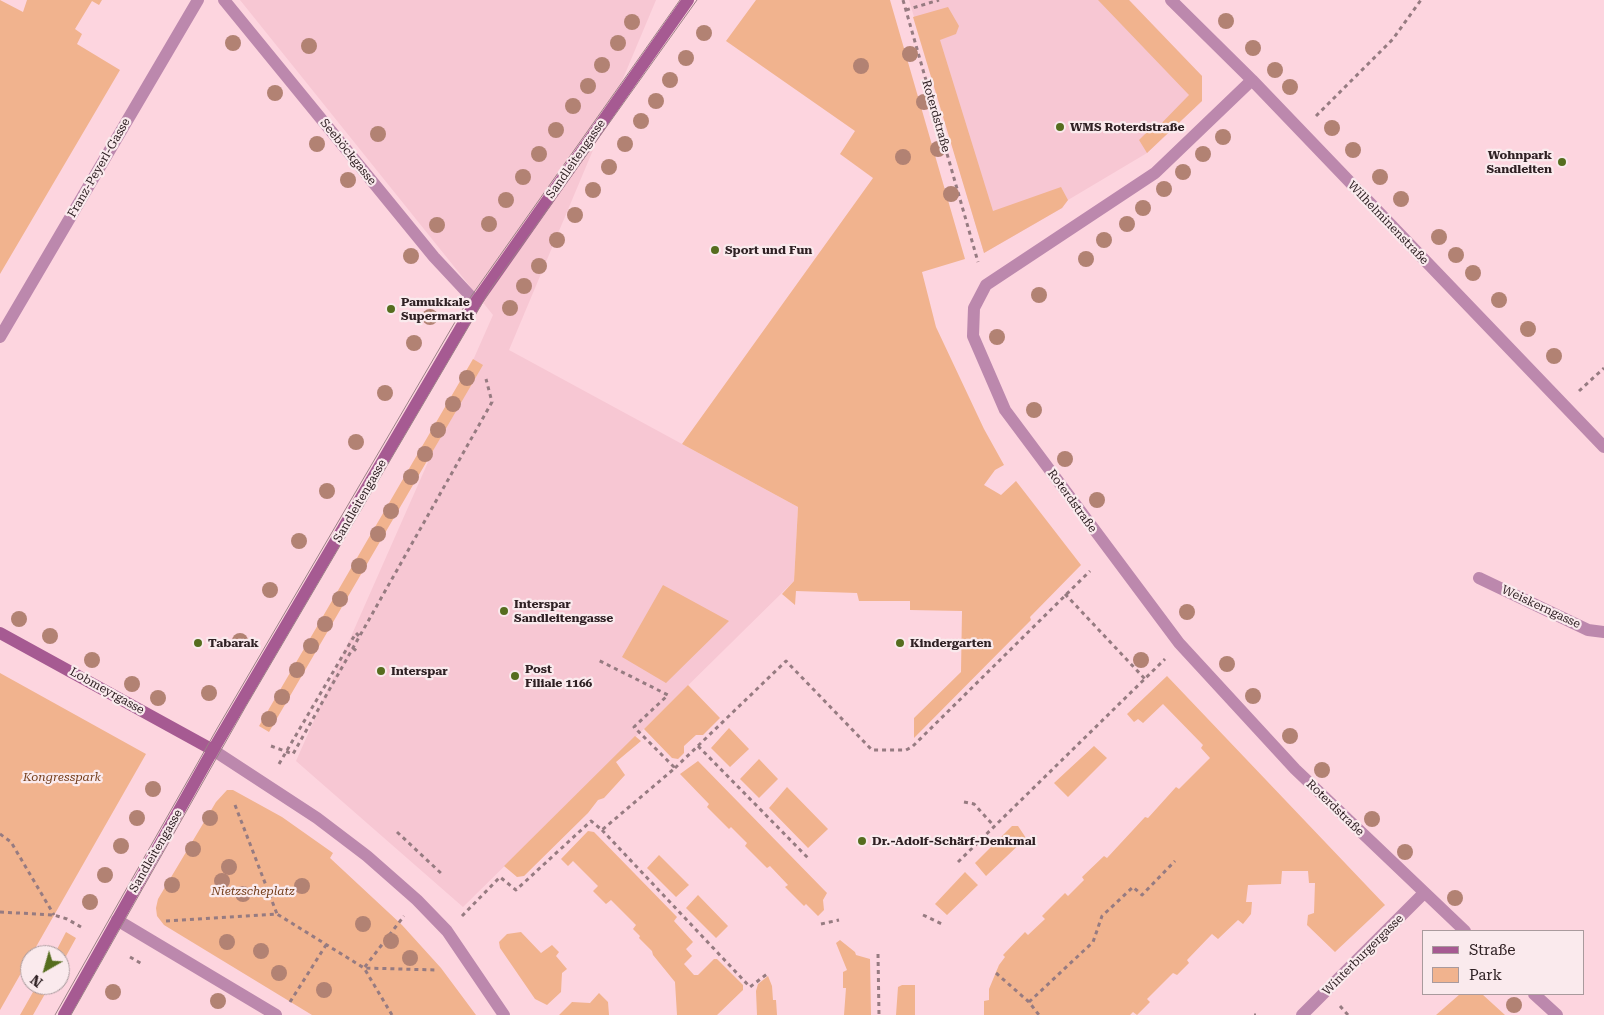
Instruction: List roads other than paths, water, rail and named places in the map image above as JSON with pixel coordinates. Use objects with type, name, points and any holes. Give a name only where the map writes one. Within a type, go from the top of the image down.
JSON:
[{"type":"main road","name":"Sandleitengasse","points":[[64,1015],[214,750],[476,302],[687,1]]},
{"type":"main road","name":"Lobmeyrgasse","points":[[0,633],[214,750]]},
{"type":"street","name":"Franz-Peyerl-Gasse","points":[[0,337],[198,0]]},
{"type":"street","name":"Seeböckgasse","points":[[224,0],[434,257],[476,302]]},
{"type":"street","name":"Wilhelminenstraße","points":[[1171,0],[1252,80],[1604,447]]},
{"type":"street","name":"Roterdstraße","points":[[1252,80],[1155,173],[986,285],[974,308],[974,336],[1005,410],[1179,643],[1295,769],[1464,930]]},
{"type":"street","name":"Weiskerngasse","points":[[1479,578],[1588,630],[1604,632]]},
{"type":"street","points":[[214,750],[317,818],[367,856],[417,900],[447,931],[504,1015]]},
{"type":"street","name":"Winterburgergasse","points":[[1302,1015],[1424,893]]},
{"type":"street","points":[[117,920],[276,1015]]},
{"type":"street","points":[[1535,995],[1557,1015]]},
{"type":"tram line","points":[[55,1015],[218,727],[465,305],[680,0]]},
{"type":"tram line","points":[[71,1015],[246,706],[490,290],[697,0]]},
{"type":"place","name":"WMS Roterdstraße","points":[[1060,127]]},
{"type":"place","name":"Wohnpark Sandleiten","points":[[1562,162]]},
{"type":"place","name":"Sport und Fun","points":[[715,250]]},
{"type":"place","name":"Pamukkale Supermarkt","points":[[391,309]]},
{"type":"place","name":"Interspar Sandleitengasse","points":[[504,611]]},
{"type":"place","name":"Tabarak","points":[[198,643]]},
{"type":"place","name":"Kindergarten","points":[[900,643]]},
{"type":"place","name":"Interspar","points":[[381,671]]},
{"type":"place","name":"Post Filiale 1166","points":[[515,676]]},
{"type":"place","name":"Dr.-Adolf-Schärf-Denkmal","points":[[862,841]]},
{"type":"park label","name":"Kongresspark","points":[[62,777]]},
{"type":"park label","name":"Nietzscheplatz","points":[[253,891]]}]
